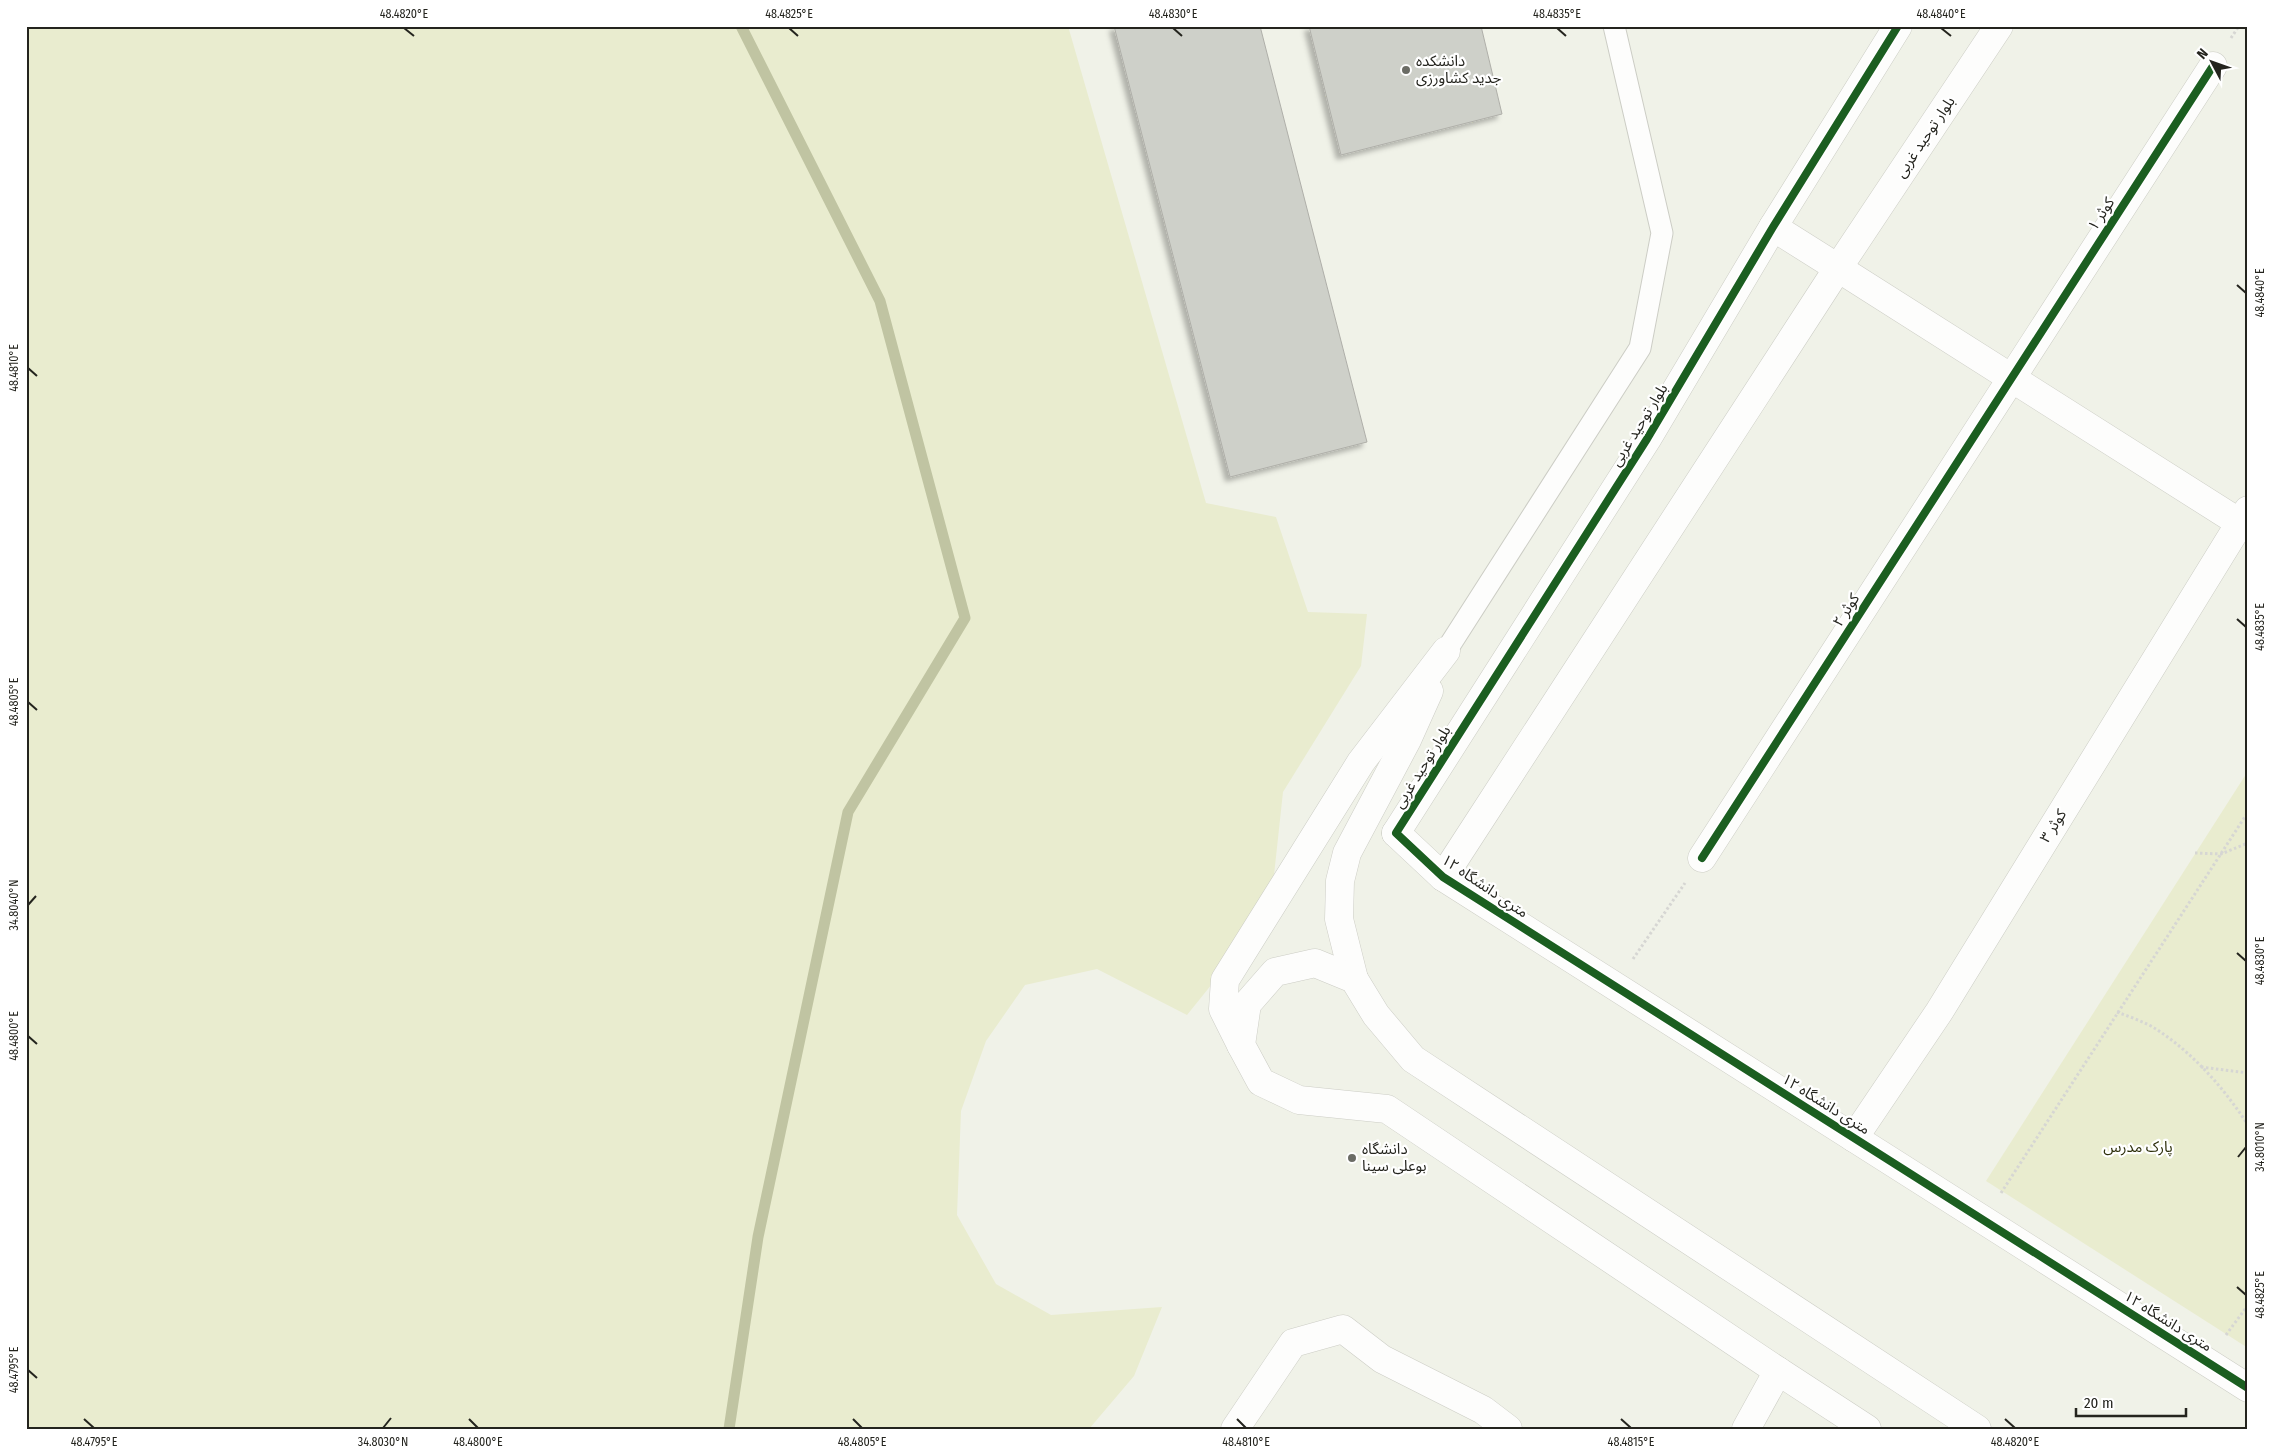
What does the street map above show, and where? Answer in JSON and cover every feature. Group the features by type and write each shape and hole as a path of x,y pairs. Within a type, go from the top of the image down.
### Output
{"street":[{"name":"بلوار توحید غربی","path":"1396,834 1647,439 1774,227 1898,26"},
{"name":"بلوار توحید غربی","path":"1443,877 1838,268 1999,26"},
{"name":"کوثر ۱","path":"2012,377 2213,66"},
{"path":"1774,227 2012,377 2244,516"},
{"name":"کوثر ۲","path":"1702,858 2012,377"},
{"name":"کوثر ۳","path":"1854,1138 1939,1012 2244,516"},
{"path":"1446,651 1407,740 1347,853 1340,881 1339,919 1354,979 1376,1015 1413,1059 1978,1429"},
{"path":"1446,651 1361,762 1225,980 1223,1009 1261,1082 1299,1100 1387,1109 1867,1429"},
{"name":"۱۲ متری دانشگاه","path":"1396,834 1443,877 2248,1388"},
{"path":"1241,1045 1247,1004 1275,972 1315,963 1354,979"},
{"path":"1235,1429 1294,1343 1343,1329 1382,1359 1483,1410 1508,1429"},
{"path":"1746,1429 1778,1371"}],"lane":[{"path":"1446,651 1640,348 1662,233 1614,26"}],"path":[{"path":"1980,1219 2002,1192 2248,812"},
{"path":"2196,853 2221,854 2248,843"},
{"path":"1614,986 1702,858"},
{"path":"2118,1012 2155,1028 2192,1057 2232,1100 2248,1126"},
{"path":"2200,1066 2248,1074"}],"green space":[{"path":"26,26 1068,26 1206,503 1276,517 1308,612 1367,614 1361,666 1283,792 1270,912 1187,1015 1097,969 1025,985 986,1041 961,1111 957,1215 996,1284 1051,1315 1162,1307 1134,1376 1089,1429 26,1429"},
{"name":"پارک مدرس","path":"2248,771 2248,1348 1986,1181"}],"building":[{"path":"1114,26 1260,26 1367,442 1230,477"},
{"name":"دانشکده جدید کشاورزی","path":"1309,26 1481,26 1502,114 1341,155"}],"waterway":[{"path":"729,1429 758,1237 848,812 965,618 880,301 741,26"}],"cycle path":[{"path":"1898,26 1773,227 1647,439 1396,833 1443,877 2248,1388"},
{"path":"1702,858 2213,66"}],"place":[{"name":"دانشکده جدید کشاورزی","path":"1406,70"},
{"name":"دانشگاه بوعلی سینا","path":"1352,1158"}]}
